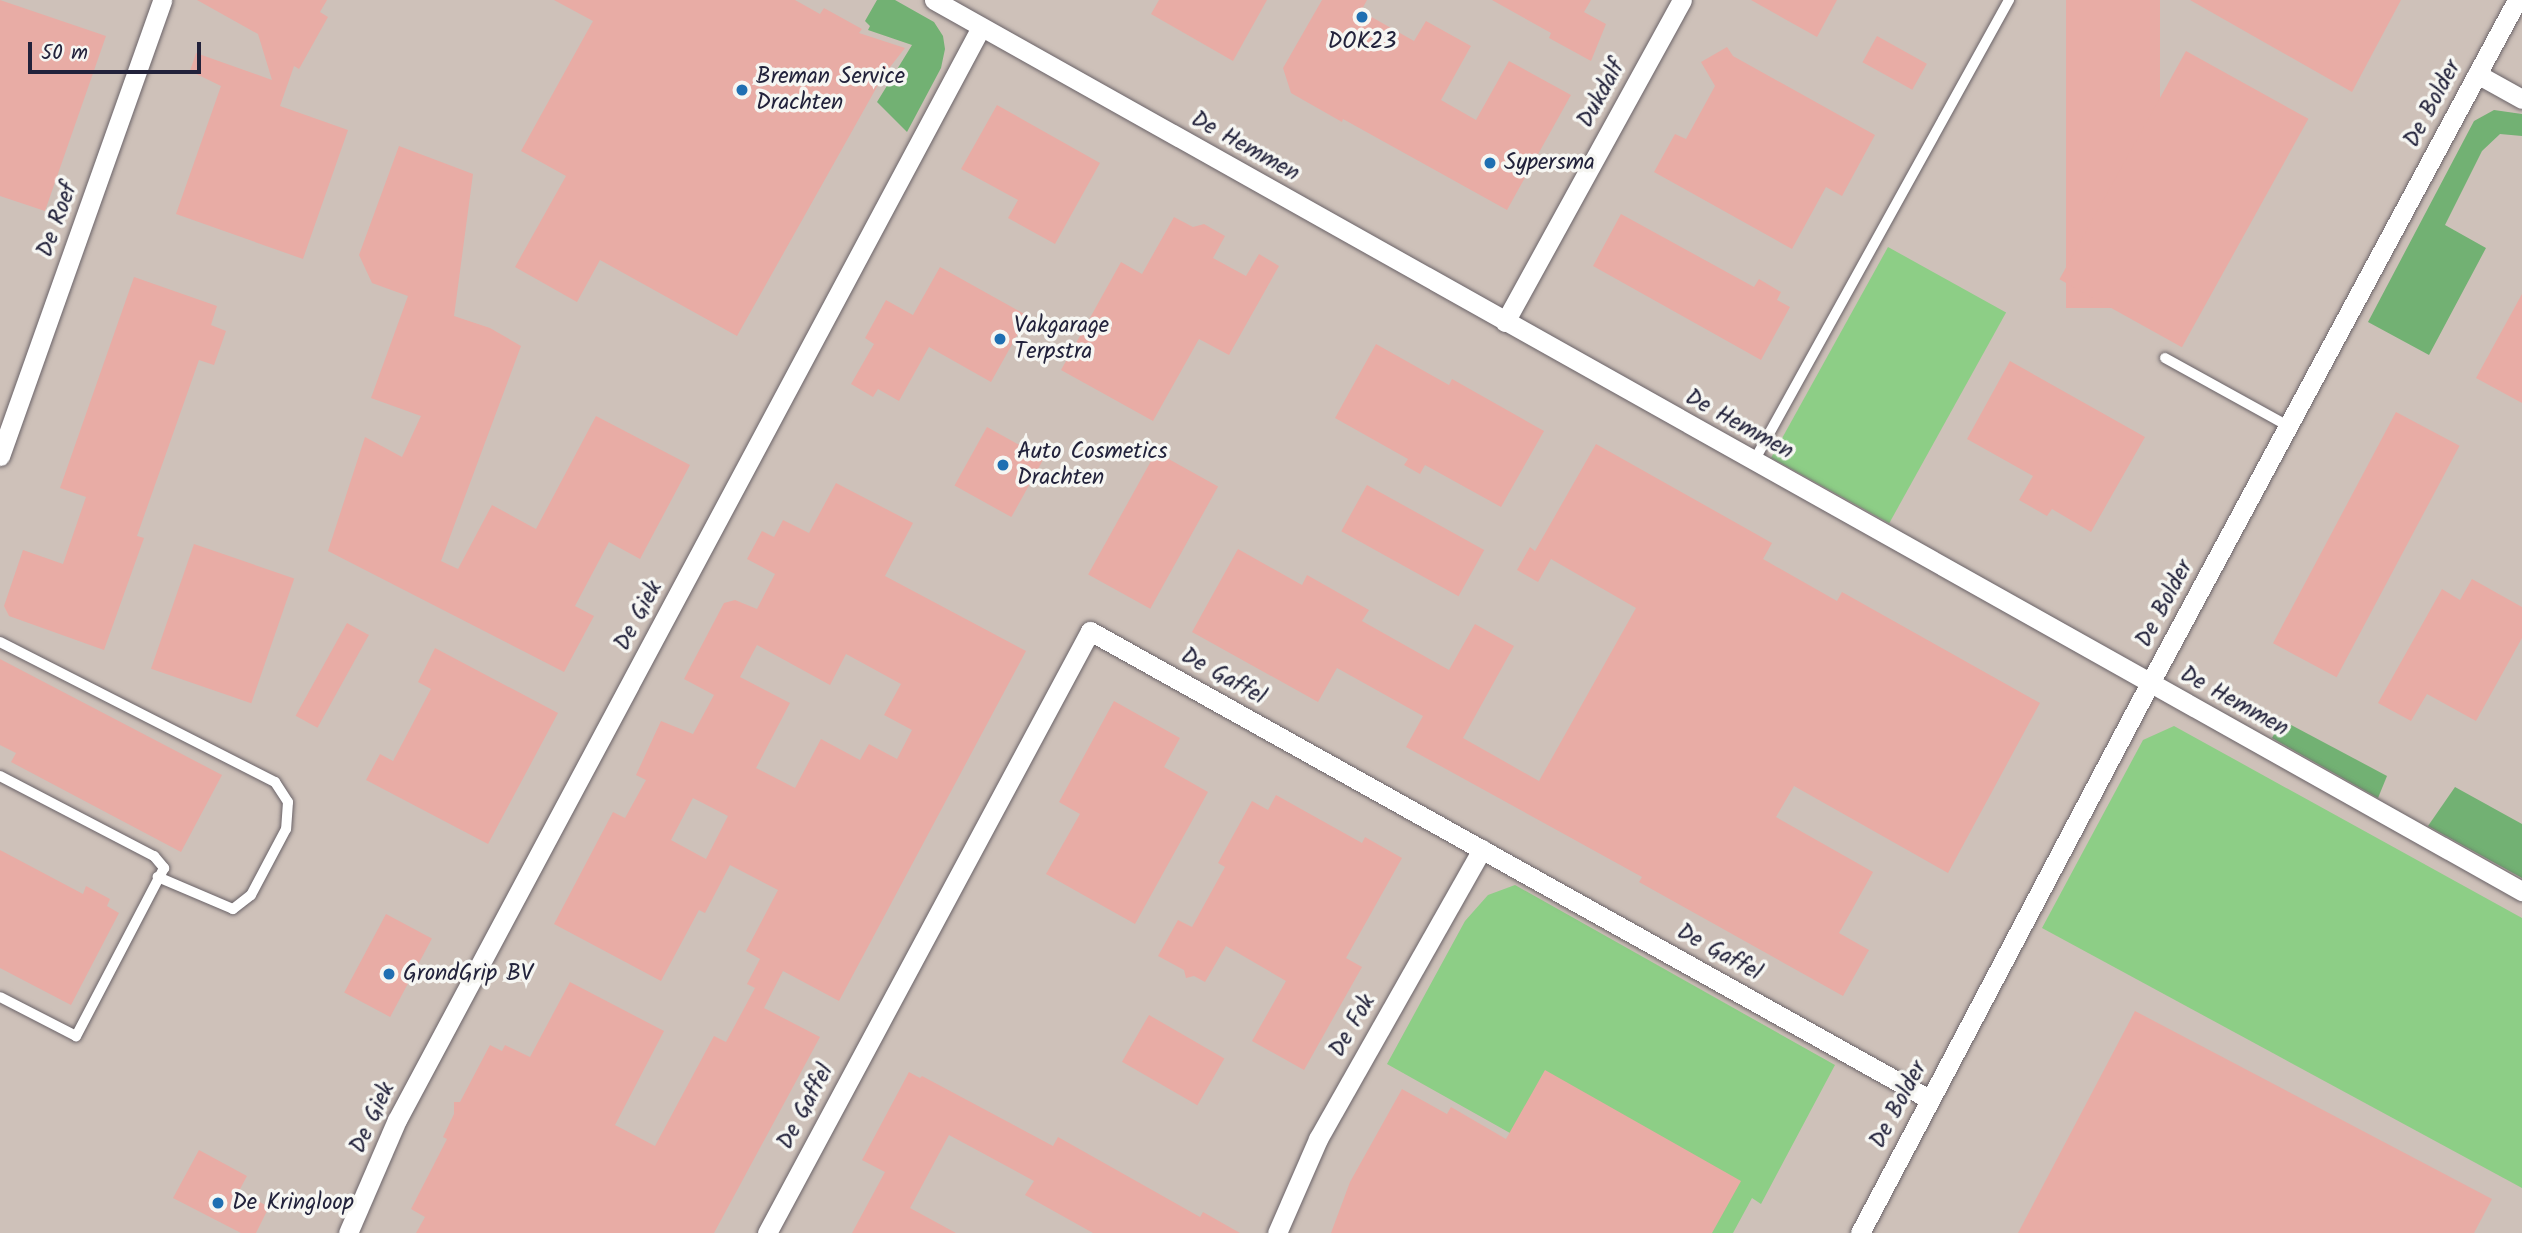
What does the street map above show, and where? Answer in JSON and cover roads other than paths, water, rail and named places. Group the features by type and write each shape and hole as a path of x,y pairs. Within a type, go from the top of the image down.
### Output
{"street":[{"name":"De Roef","path":"0,456 162,0"},
{"name":"De Hemmen","path":"933,0 2522,891"},
{"name":"Dukdalf","path":"1505,322 1682,0"},
{"name":"De Bolder","path":"1860,1233 2150,682 2517,0"},
{"name":"De Giek","path":"348,1233 397,1120 981,27"},
{"path":"2477,74 2522,99"},
{"name":"De Gaffel","path":"767,1233 1090,631 1930,1099"},
{"name":"De Fok","path":"1277,1233 1318,1139 1482,849"}],"lane":[{"path":"1754,461 2009,0"},
{"path":"2165,358 2288,426"},
{"path":"0,642 275,782 288,802 286,829 251,895 233,909 158,877"},
{"path":"0,776 154,856 164,868 76,1036 0,997"}],"place":[{"name":"DOK23","path":"1362,17"},
{"name":"Breman Service Drachten","path":"742,90"},
{"name":"Sypersma","path":"1490,163"},
{"name":"Vakgarage Terpstra","path":"1000,339"},
{"name":"Auto Cosmetics Drachten","path":"1003,465"},
{"name":"GrondGrip BV","path":"389,974"},
{"name":"De Kringloop","path":"218,1203"}]}
